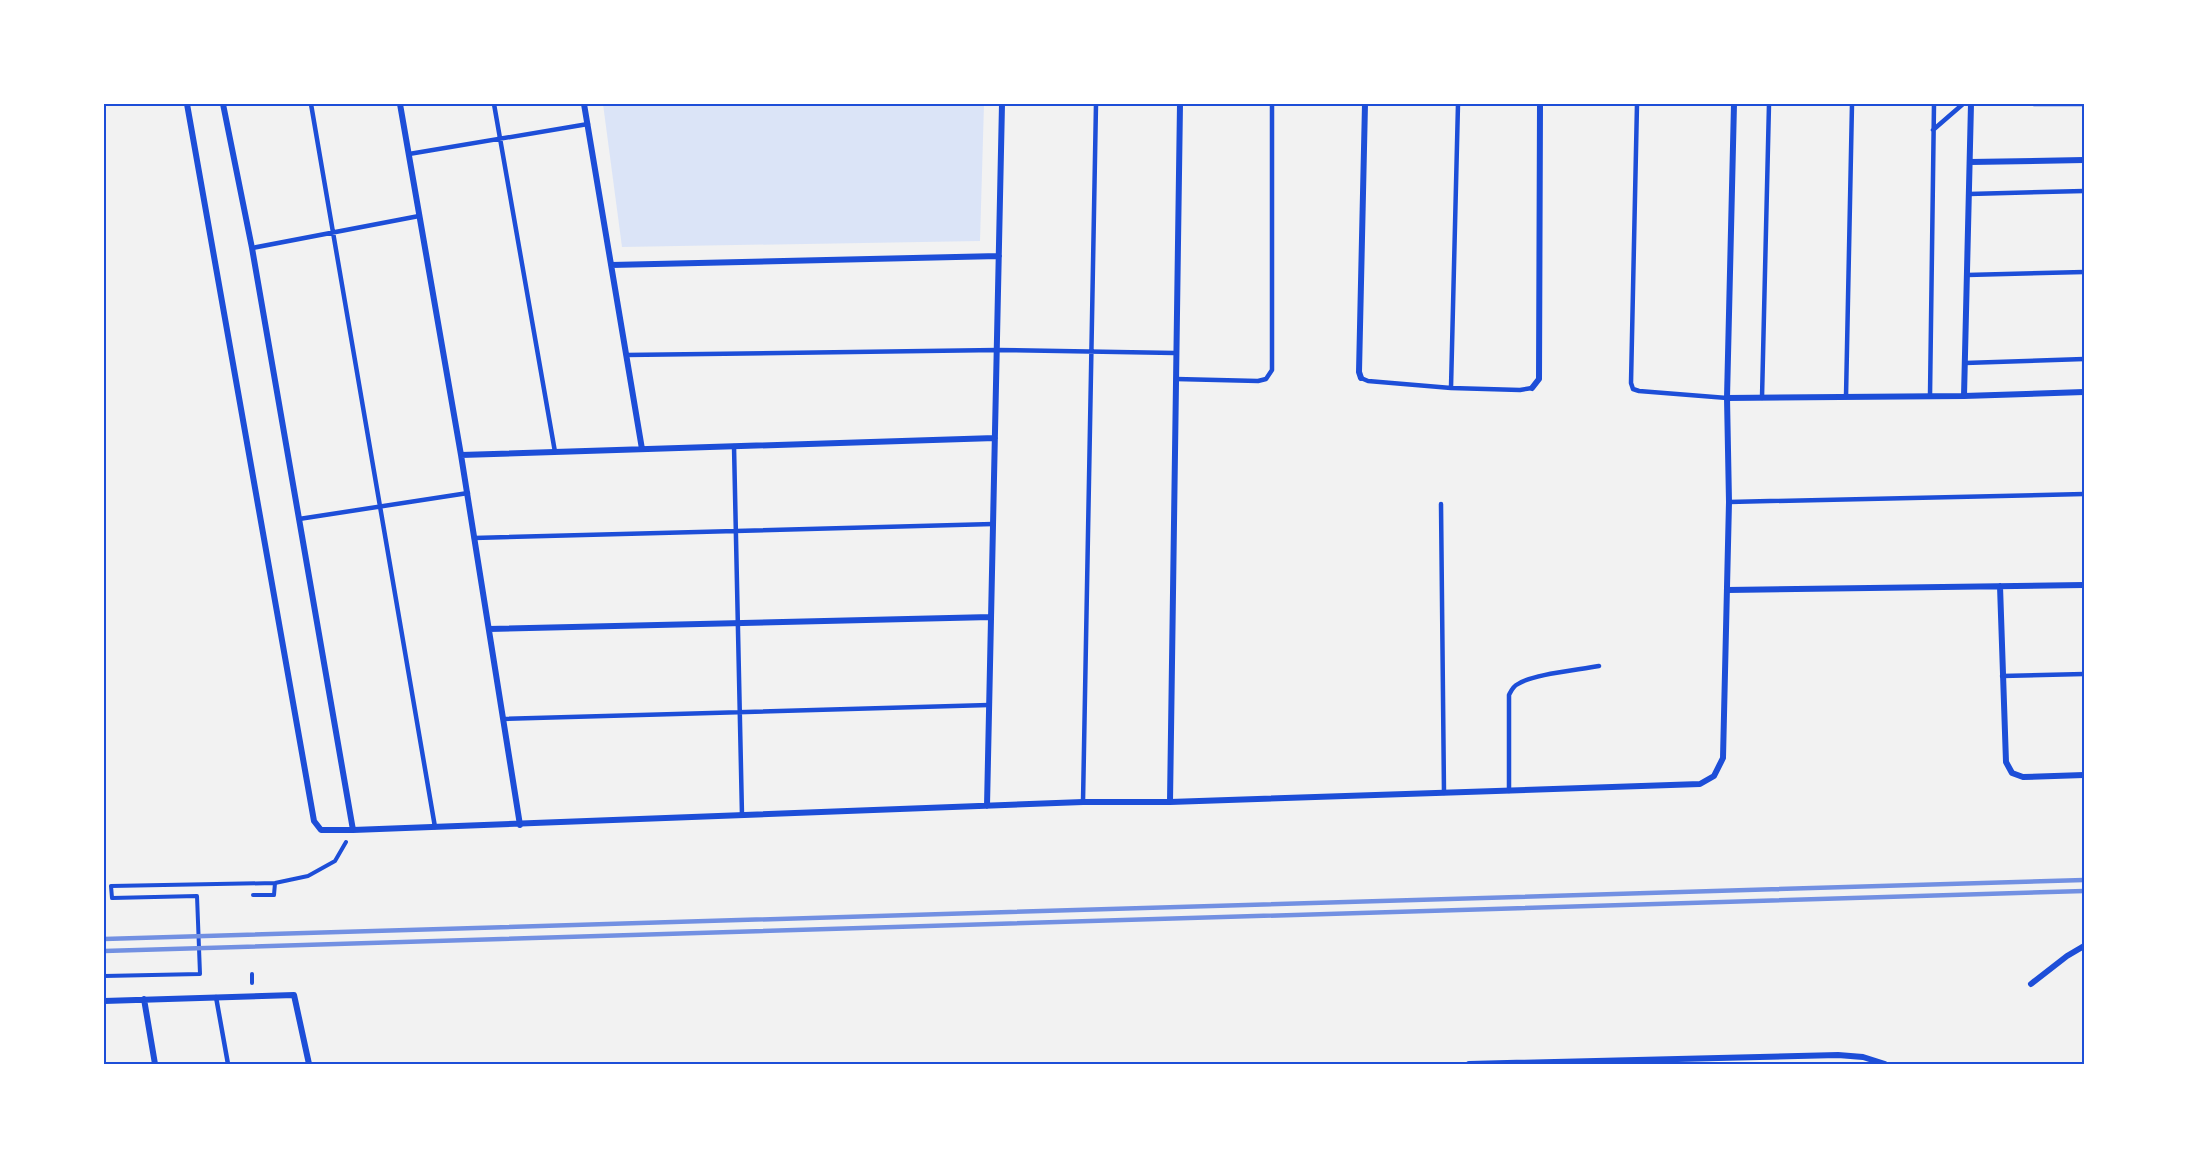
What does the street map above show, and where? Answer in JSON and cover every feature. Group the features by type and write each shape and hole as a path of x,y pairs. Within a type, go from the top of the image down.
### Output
{"street":[{"path":"187,104 314,824 321,830 520,825 1083,802 1170,802 1700,784 1714,776 1723,758 1729,502 1727,398 1734,104"},
{"path":"223,104 252,248 353,830"},
{"path":"400,104 468,493 520,825"},
{"path":"584,104 642,449"},
{"path":"987,806 1002,104"},
{"path":"1170,802 1180,104"},
{"path":"1361,378 1359,372 1365,104"},
{"path":"1532,388 1539,379 1540,104"},
{"path":"1964,396 1971,104"},
{"path":"1970,162 2085,160"},
{"path":"611,265 999,256"},
{"path":"1727,398 1964,396 2085,392"},
{"path":"461,455 995,438"},
{"path":"1727,590 2085,585"},
{"path":"2000,586 2006,762 2012,773 2023,777 2085,775"},
{"path":"489,629 991,617"},
{"path":"2031,984 2067,956 2085,946"},
{"path":"104,1001 294,995 309,1065"},
{"path":"144,999 155,1065"},
{"path":"1469,1065 1838,1055 1863,1057 1885,1065"}],"lane":[{"path":"311,104 435,827"},
{"path":"494,104 555,452"},
{"path":"1083,802 1096,104"},
{"path":"1176,379 1258,381 1266,379 1272,370 1272,104"},
{"path":"1450,388 1458,104"},
{"path":"1636,104 1631,383 1633,389 1639,391 1727,398"},
{"path":"1762,398 1769,104"},
{"path":"1846,397 1852,104"},
{"path":"1930,396 1934,104"},
{"path":"1934,130 1962,104"},
{"path":"2034,104 2085,104"},
{"path":"409,154 588,124"},
{"path":"1969,194 2085,191"},
{"path":"252,248 418,216"},
{"path":"1967,275 2085,273"},
{"path":"626,355 997,350 1175,353"},
{"path":"1965,363 2085,359"},
{"path":"1361,378 1368,381 1450,388 1520,390 1532,388"},
{"path":"734,446 742,816"},
{"path":"299,519 468,493"},
{"path":"1729,502 2085,494"},
{"path":"1441,504 1444,793"},
{"path":"474,538 993,525"},
{"path":"1509,790 1509,695 1513,687 1519,682 1531,679 1599,666"},
{"path":"2002,676 2085,674"},
{"path":"503,719 989,705"},
{"path":"216,997 228,1065"}],"path":[{"path":"104,976 200,974 197,896 112,898 111,886 275,883 308,876 335,861 353,830"},
{"path":"253,895 274,895 275,883"},
{"path":"252,974 252,983"}],"shaded area":[{"path":"603,104 984,104 980,241 622,247"}],"railway":[{"path":"104,939 2084,880"},
{"path":"104,951 2084,891"}]}
